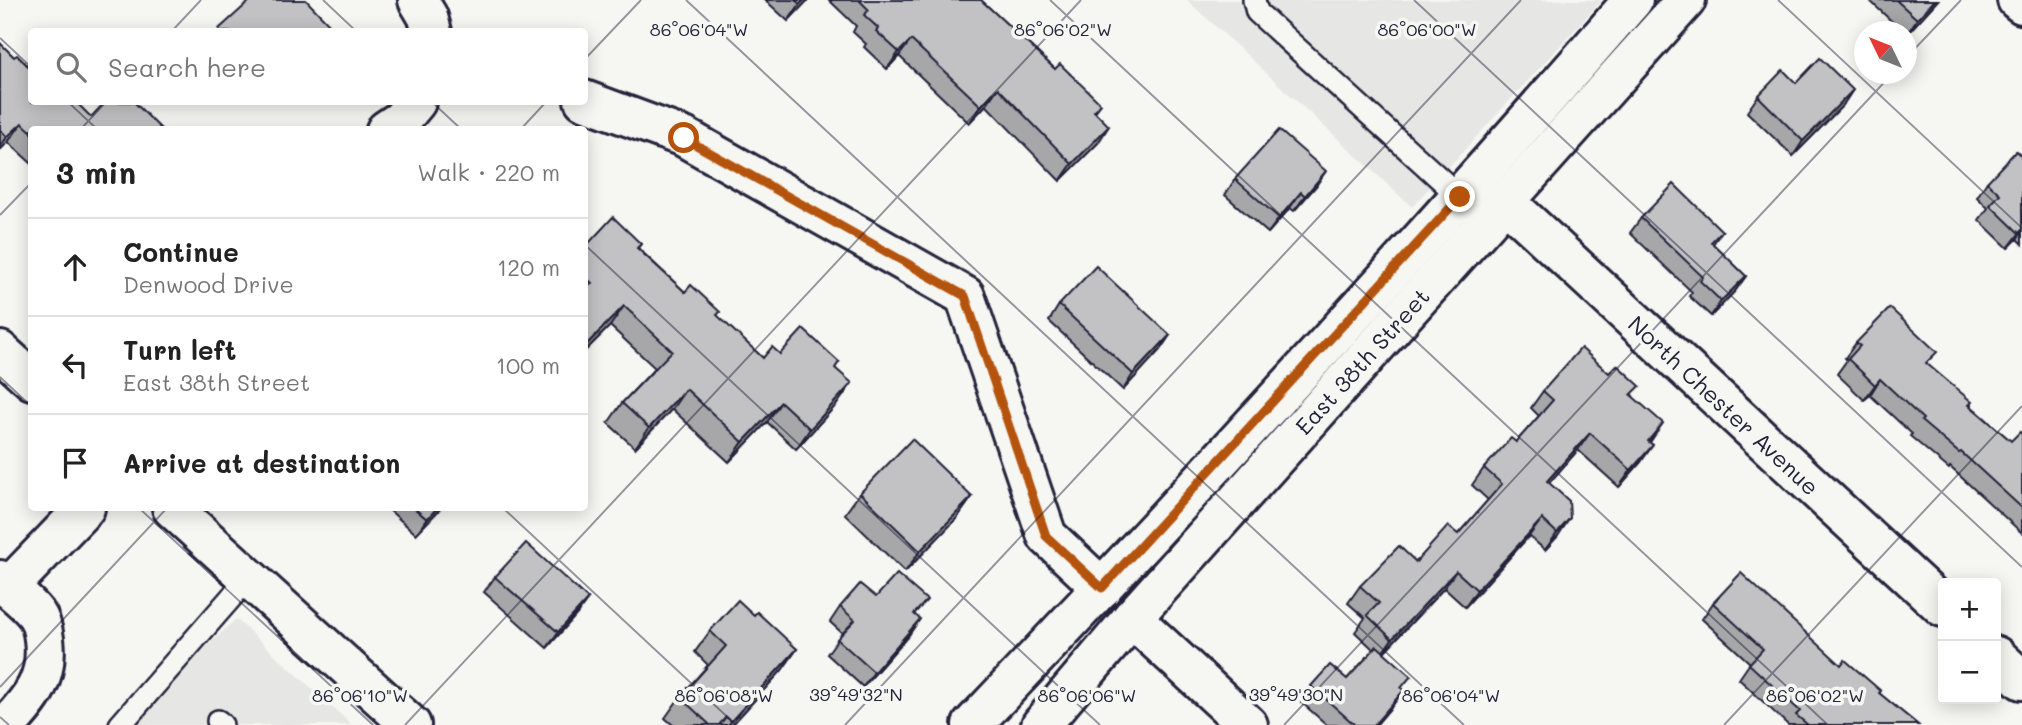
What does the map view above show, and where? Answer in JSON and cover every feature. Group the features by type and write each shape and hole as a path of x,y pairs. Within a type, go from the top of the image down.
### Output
{"main road":[{"path":"418,0 431,28"},
{"name":"East 38th Street","path":"1041,725 1132,618 1685,0"},
{"path":"2017,0 2022,4"},
{"name":"East 38th Street","path":"972,725 1102,588 1460,197 1627,2"},
{"path":"588,102 684,138 965,296 1046,536 1102,588"},
{"path":"392,126 414,105"},
{"name":"North Chester Avenue","path":"1505,201 1938,602"},
{"path":"7,725 27,703 41,681 46,654 43,630 37,615 4,584 82,511"},
{"path":"175,511 411,725"},
{"path":"1132,618 1248,725"},
{"path":"2001,661 2022,680"}],"lane":[{"path":"1254,0 1257,12 1460,197"},
{"path":"120,725 249,577"}],"shaded area":[{"path":"1187,0 1602,0 1412,207"},
{"path":"236,619 352,725 123,725"}],"building":[{"path":"251,0 306,0 332,27 331,28 220,28"},
{"path":"859,0 981,0 1055,69 1060,64 1101,104 1094,111 1109,126 1072,164 998,88 981,106 911,40 899,52 876,31 878,28 864,15 869,10"},
{"path":"1896,0 1935,0 1917,19"},
{"path":"0,43 28,66 28,105 79,105 91,117 102,105 137,105 158,126 28,126 28,128 22,123 7,137 0,129"},
{"path":"1820,58 1853,90 1803,141 1758,96 1783,70 1796,83"},
{"path":"1279,130 1326,171 1305,196 1301,192 1279,218 1235,179"},
{"path":"2016,151 2022,157 2022,230 2019,233 1990,205 2000,194 1987,182"},
{"path":"1674,184 1722,231 1711,242 1746,276 1721,301 1700,281 1703,277 1641,218"},
{"path":"613,217 641,244 637,248 685,292 691,285 720,312 717,315 763,358 772,347 780,354 803,329 839,362 835,368 852,383 810,429 781,402 743,442 686,389 649,428 622,403 672,351 624,306 588,343 588,286 592,283 588,280 588,244"},
{"path":"1096,266 1170,335 1133,374 1059,305"},
{"path":"1890,308 1937,352 1926,363 1972,402 1969,405 2011,441 2020,432 2022,434 2022,508 1961,452 1921,421 1923,419 1880,379 1875,385 1848,359 1860,346 1856,343"},
{"path":"1581,348 1609,373 1617,365 1640,386 1631,395 1663,423 1648,441 1653,445 1631,470 1590,433 1547,481 1569,501 1570,518 1557,533 1542,519 1477,590 1456,571 1392,639 1367,615 1379,603 1360,586 1399,546 1416,562 1448,526 1458,534 1502,484 1484,468 1511,438 1516,442 1553,400 1543,391"},
{"path":"912,439 972,497 920,551 860,493"},
{"path":"418,511 434,511 427,519"},
{"path":"526,543 588,599 558,632 495,577"},
{"path":"1741,573 1841,665 1845,660 1918,725 1808,725 1796,715 1800,711 1749,664 1763,649 1713,603"},
{"path":"897,574 927,600 914,614 920,619 874,672 837,639 855,620 840,607 860,584 876,597"},
{"path":"738,600 754,615 757,612 797,649 731,721 726,717 719,725 710,725 680,697 726,646 710,631"},
{"path":"1377,646 1411,676 1401,688 1404,690 1374,725 1355,725 1311,686 1330,665 1347,679"}],"route":[{"path":"684,138 965,296 1046,536 1102,588 1460,197"}]}
